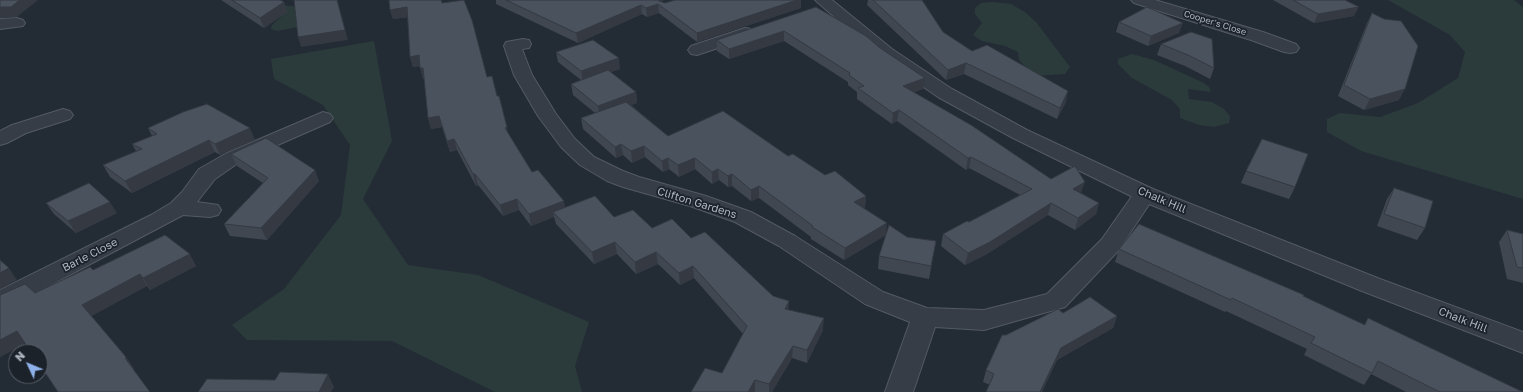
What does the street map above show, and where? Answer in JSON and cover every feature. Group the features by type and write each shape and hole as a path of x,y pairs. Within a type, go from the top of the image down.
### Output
{"street":[{"name":"Cooper's Close","path":"1139,0 1252,43 1290,48"},
{"name":"Chalk Hill","path":"822,5 886,54 945,94 1020,134 1145,194 1371,285 1523,343"},
{"path":"0,24 17,23"},
{"path":"1252,43 1273,28"},
{"path":"697,50 756,30"},
{"name":"Clifton Gardens","path":"512,46 523,75 548,116 568,144 586,161 615,176 631,182 698,201 743,217 787,241 874,298 925,317 984,320 1056,301 1110,245 1145,194"},
{"path":"0,139 19,128 63,115"},
{"name":"Barle Close","path":"0,301 159,220 179,208 190,197 206,174 234,157 323,118"},
{"path":"179,208 210,210"},
{"path":"899,392 925,317"}],"shaded area":[{"path":"1388,0 1514,0 1523,7 1523,199 1361,151 1327,132 1327,119 1340,113 1380,117 1418,103 1458,78 1465,52 1450,35"},
{"path":"993,2 1011,4 1025,12 1036,22 1070,67 1065,74 1034,76 1019,60 1018,52 1005,46 982,41 973,35 982,23 975,14 975,8 981,3"},
{"path":"280,5 301,7 297,27 277,31 271,29 272,25 282,16 268,13"},
{"path":"374,41 392,141 363,199 408,265 478,275 589,322 575,366 582,392 495,392 392,341 247,340 232,325 284,289 341,215 350,145 323,105 274,79 271,59"},
{"path":"1132,54 1154,60 1204,83 1209,87 1211,92 1188,89 1189,99 1212,102 1224,109 1230,116 1229,123 1214,127 1199,125 1180,118 1180,109 1172,100 1132,78 1118,64 1118,59"}],"building":[{"path":"0,0 20,0 11,7 0,7"},
{"path":"232,0 280,0 284,2 260,18"},
{"path":"294,0 337,0 345,30 298,37"},
{"path":"389,0 441,0 442,3 464,0 472,20 487,77 492,76 497,96 499,96 507,127 505,128 532,172 538,170 564,201 529,214 517,199 500,205 475,174 473,174 454,139 447,141 439,116 428,118 423,68 420,68 419,55 410,57 407,7 390,10"},
{"path":"506,0 658,0 665,3 675,0 797,0 697,33 658,4 646,8 641,5 576,33"},
{"path":"873,0 922,0 943,32 972,51 987,45 1068,91 1060,108 966,63 948,70"},
{"path":"1293,0 1345,0 1359,7 1318,14"},
{"path":"816,7 866,36 880,48 925,78 903,86 971,125 1051,179 1075,166 1085,182 1073,189 1099,203 1078,218 1051,203 990,242 968,253 943,234 1032,189 971,157 968,158 899,110 893,113 858,88 864,86 849,75 850,73 784,31 729,49 717,40"},
{"path":"1147,7 1183,23 1151,36 1119,22"},
{"path":"1372,13 1384,19 1401,21 1418,46 1405,89 1370,99 1344,85"},
{"path":"1191,32 1212,39 1214,68 1161,44"},
{"path":"593,40 619,58 581,71 556,52"},
{"path":"608,70 636,92 598,106 571,84"},
{"path":"626,102 668,136 723,111 788,156 793,154 825,175 835,171 866,196 854,202 887,223 845,248 812,227 813,226 759,186 751,190 732,174 728,176 718,169 712,172 695,158 678,165 668,158 662,161 644,146 631,151 621,144 615,147 581,118"},
{"path":"207,104 250,128 215,144 209,140 125,181 103,165 142,149 132,144 157,134 148,128 183,112"},
{"path":"266,138 315,170 261,228 224,224 268,178 231,154"},
{"path":"1262,139 1308,154 1295,187 1246,171"},
{"path":"89,183 110,202 68,221 46,203"},
{"path":"1394,188 1433,201 1425,228 1384,214"},
{"path":"595,196 614,217 633,210 652,228 672,219 691,238 705,232 773,296 789,301 785,309 824,318 807,350 793,346 769,384 755,380 748,392 691,392 705,368 722,373 747,326 693,266 679,273 656,252 635,262 615,242 592,252 553,212"},
{"path":"1139,224 1304,295 1303,296 1365,325 1368,318 1523,392 1440,392 1378,361 1372,373 1311,343 1315,337 1232,298 1231,300 1119,249"},
{"path":"889,225 907,237 936,241 931,266 879,256"},
{"path":"1507,230 1523,234 1523,268 1517,267"},
{"path":"165,235 190,254 143,278 140,274 82,305 126,357 125,358 150,392 58,392 48,377 48,344 26,344 17,331 0,340 0,295 25,284 35,293 90,267 93,270"},
{"path":"0,260 9,268 0,273"},
{"path":"1090,297 1117,316 1061,348 1040,392 986,392 994,374 986,370 1002,335 1006,335 1058,309 1063,313"},
{"path":"280,372 328,374 319,392 198,392 207,379 275,380"}]}
